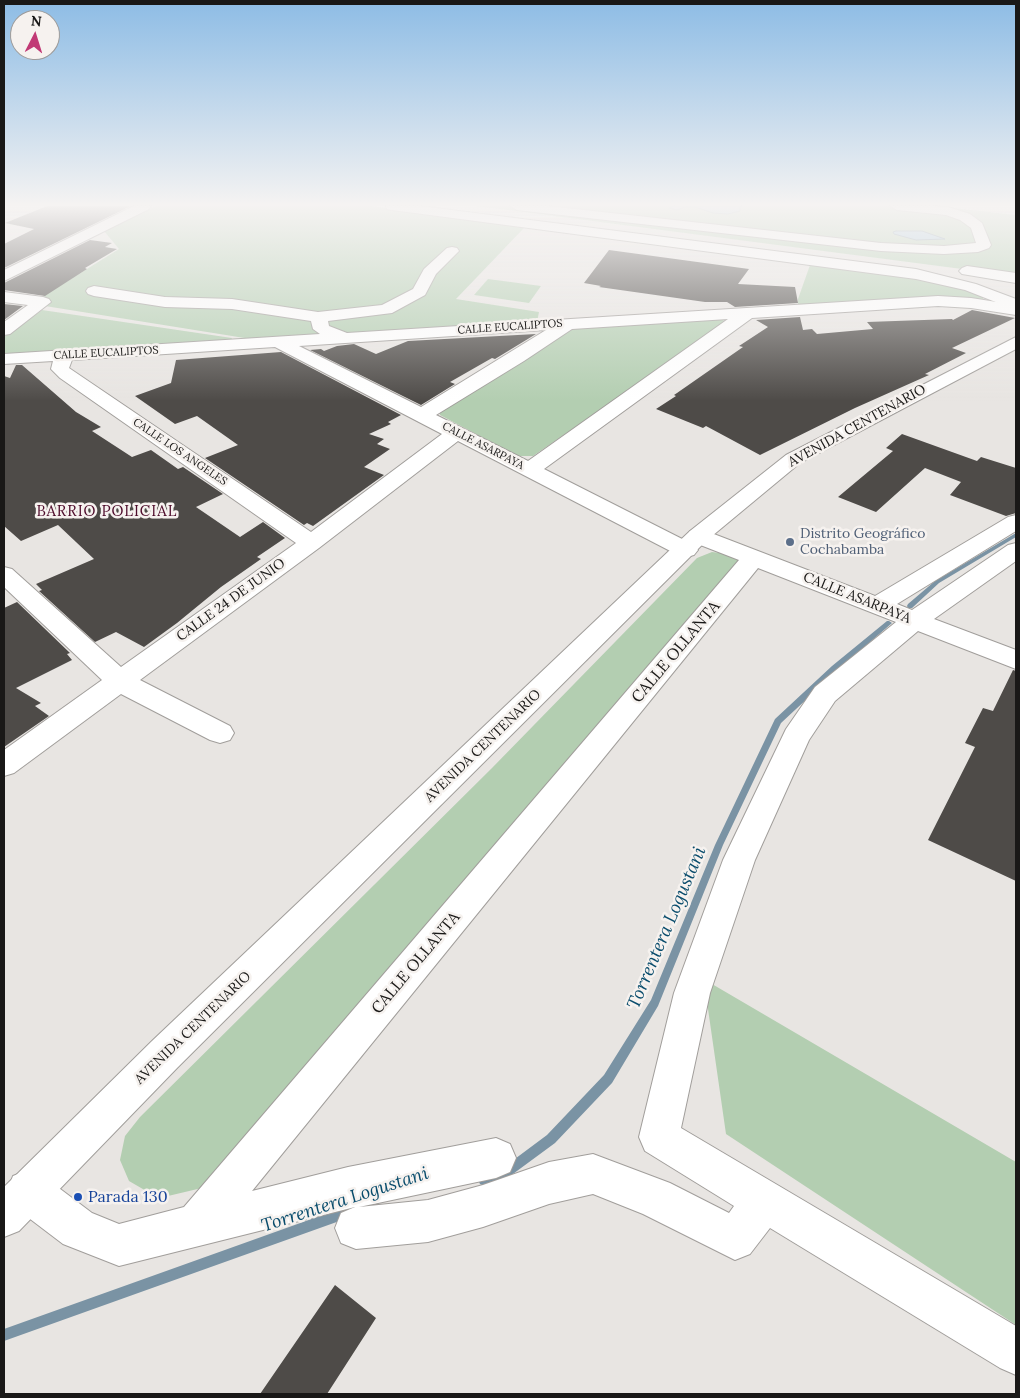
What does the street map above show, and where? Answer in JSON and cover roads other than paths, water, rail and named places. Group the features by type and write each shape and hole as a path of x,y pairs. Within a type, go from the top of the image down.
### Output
{"street":[{"path":"94,291 165,302 232,304 318,317 386,310 419,292 430,271"},
{"path":"895,271 916,274 970,287 1016,305"},
{"path":"968,271 1016,287"},
{"path":"969,271 1016,278"},
{"path":"4,297 44,302 4,330"},
{"name":"CALLE EUCALIPTOS","path":"4,360 938,301 971,303 1016,310"},
{"path":"529,470 749,312"},
{"path":"318,317 322,329 346,338"},
{"path":"422,415 570,323"},
{"name":"AVENIDA CENTENARIO","path":"16,1203 165,1054 692,543 793,459 1015,341"},
{"name":"CALLE ASARPAYA","path":"280,343 529,470 692,543 756,558 1016,660"},
{"name":"CALLE LOS ANGELES","path":"64,356 60,369 66,374 311,543"},
{"name":"CALLE 24 DE JUNIO","path":"4,765 311,543 456,433"},
{"path":"876,606 1016,522"},
{"path":"1016,550 914,621 825,694 796,736 739,860 692,993 659,1137 1016,1352"},
{"name":"CALLE OLLANTA","path":"198,1224 756,558"},
{"path":"4,574 119,681 220,733"},
{"path":"16,1203 78,1230 119,1244 348,1188 496,1158"},
{"path":"356,1228 428,1221 483,1206 549,1183 593,1174 656,1198 735,1239 765,1201"}],"waterway":[{"name":"Torrentera Logustani","path":"910,606 937,582 1016,535"},
{"name":"Torrentera Logustani","path":"484,1180 498,1178 551,1139 608,1079 655,1003 719,845 778,721 835,668 889,623"},
{"name":"Torrentera Logustani","path":"4,1335 373,1203"}],"place":[{"name":"Distrito Geográfico Cochabamba","path":"790,542"},
{"name":"Parada 130","path":"78,1197"}],"district":[{"name":"BARRIO POLICIAL","path":"107,512"}]}
